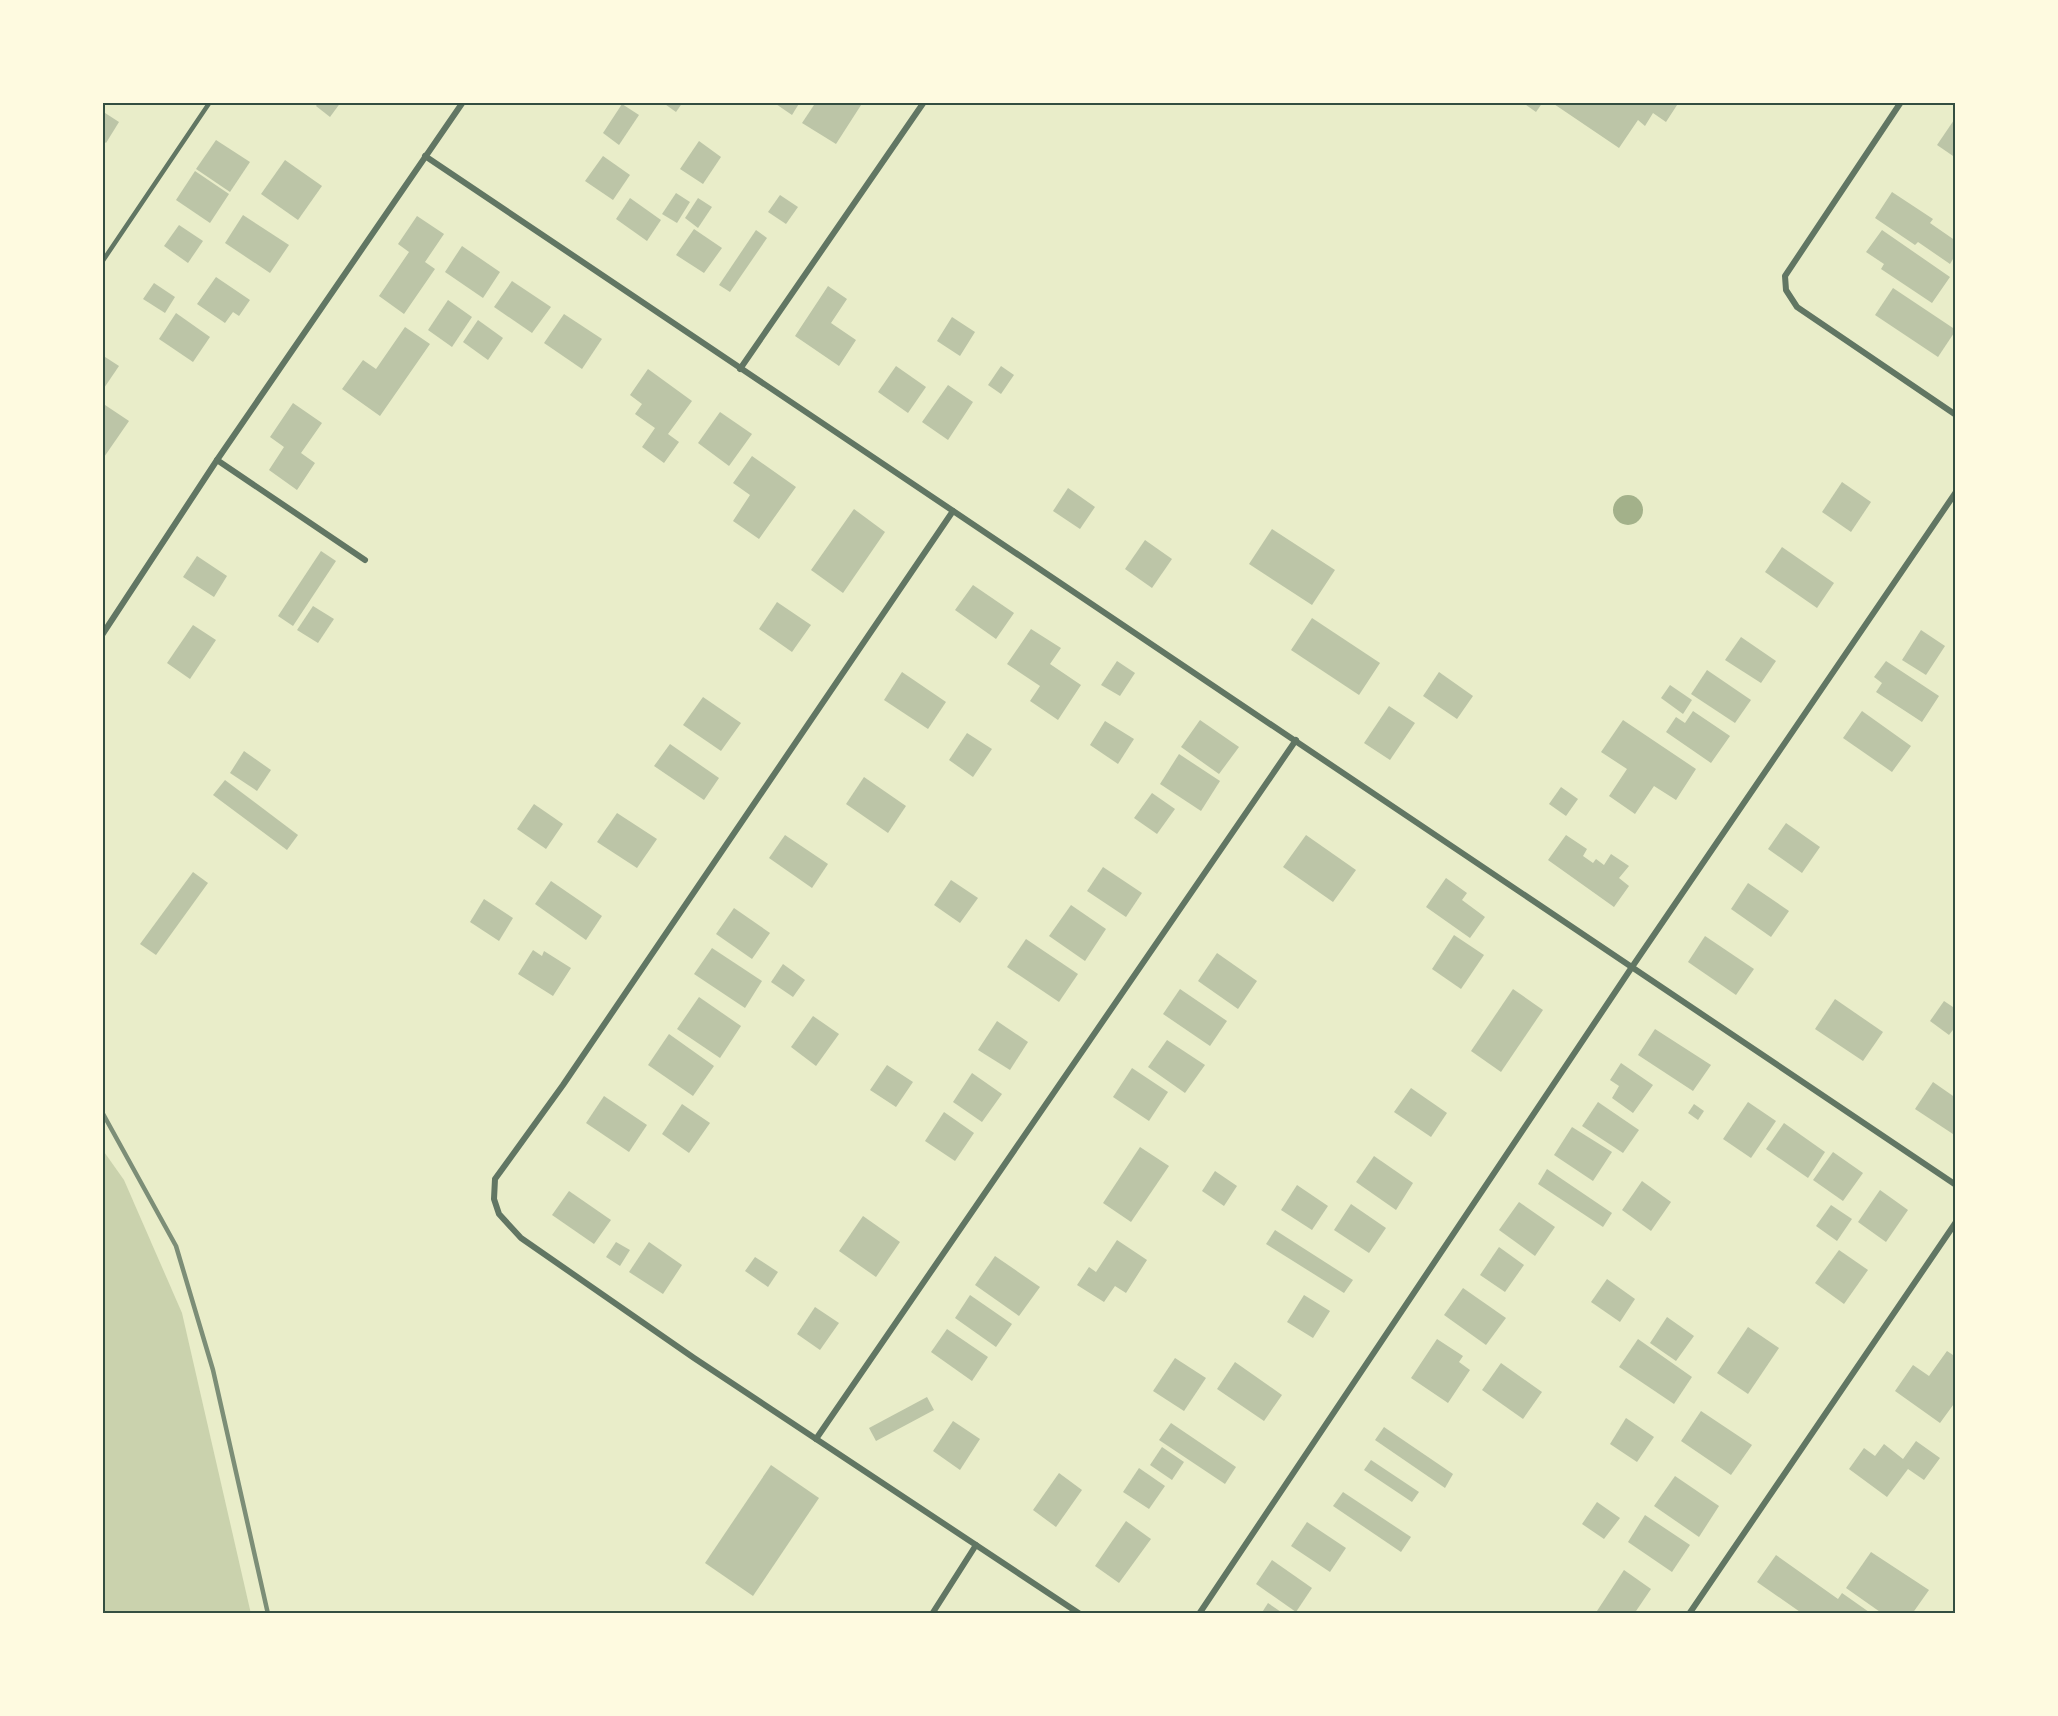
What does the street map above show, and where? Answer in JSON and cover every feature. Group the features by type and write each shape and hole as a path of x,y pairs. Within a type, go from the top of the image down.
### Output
{"street":[{"path":"102,635 218,460 463,102"},
{"path":"740,369 924,102"},
{"path":"1901,102 1785,276 1786,290 1797,307 1956,415"},
{"path":"425,156 1956,1185"},
{"path":"218,460 365,560"},
{"path":"1199,1614 1632,967 1956,492"},
{"path":"953,511 563,1085 495,1179 494,1199 499,1214 521,1238 816,1439 1080,1614"},
{"path":"816,1439 1296,740"},
{"path":"1689,1614 1956,1222"},
{"path":"932,1614 976,1545"}],"lane":[{"path":"102,262 210,102"}],"shaded area":[{"path":"1628,495 1639,499 1643,510 1639,521 1628,525 1617,521 1613,510 1617,499"},
{"path":"102,1149 124,1180 182,1313 251,1614 102,1614"}],"building":[{"path":"319,102 341,102 330,117 316,106"},
{"path":"662,102 683,102 676,112"},
{"path":"773,102 800,102 792,115"},
{"path":"816,102 863,102 836,144 802,123"},
{"path":"1522,102 1543,102 1536,112"},
{"path":"1551,102 1679,102 1666,122 1653,113 1645,126 1638,120 1619,148"},
{"path":"622,104 639,115 619,145 603,133"},
{"path":"102,111 119,122 106,143 102,140"},
{"path":"1956,117 1956,158 1937,145"},
{"path":"216,140 250,162 230,192 196,169"},
{"path":"699,141 721,157 703,184 680,169"},
{"path":"603,156 630,175 613,200 585,181"},
{"path":"285,160 322,186 298,220 261,194"},
{"path":"195,171 229,194 210,223 176,200"},
{"path":"1892,192 1933,219 1930,223 1956,241 1956,254 1950,264 1918,242 1915,245 1875,218"},
{"path":"676,193 690,202 677,223 662,214"},
{"path":"780,195 798,207 786,224 768,212"},
{"path":"630,198 661,220 647,241 616,219"},
{"path":"698,198 712,207 698,228 685,218"},
{"path":"243,215 289,245 270,273 225,243"},
{"path":"417,216 444,234 425,262 435,269 404,314 379,296 409,252 398,244"},
{"path":"179,225 203,241 188,263 164,246"},
{"path":"694,229 722,248 704,273 676,255"},
{"path":"756,230 767,238 730,292 719,285"},
{"path":"1882,230 1950,277 1932,303 1881,269 1884,264 1866,252"},
{"path":"462,246 500,272 483,298 445,272"},
{"path":"216,277 250,300 239,316 233,312 225,323 197,304"},
{"path":"512,281 551,307 532,333 494,307"},
{"path":"154,283 175,297 165,313 143,299"},
{"path":"828,286 847,299 831,323 856,340 839,366 795,336"},
{"path":"1893,288 1956,330 1938,357 1875,315"},
{"path":"448,300 472,317 452,347 428,330"},
{"path":"176,313 210,337 193,362 159,339"},
{"path":"564,314 602,339 582,369 544,343"},
{"path":"952,317 975,332 960,356 937,341"},
{"path":"478,320 503,338 488,360 463,342"},
{"path":"405,327 430,344 380,416 342,389 363,360 376,369"},
{"path":"102,355 119,366 102,391"},
{"path":"896,366 926,387 908,413 878,392"},
{"path":"1001,366 1014,375 1001,394 988,385"},
{"path":"648,369 692,401 668,434 679,442 664,463 642,447 655,428 635,414 642,404 630,395"},
{"path":"948,385 973,402 948,440 922,422"},
{"path":"102,403 129,421 102,460"},
{"path":"293,403 322,423 301,453 315,463 297,490 269,470 284,447 270,437"},
{"path":"720,412 752,434 729,466 698,443"},
{"path":"752,456 796,487 759,539 733,521 750,495 733,483"},
{"path":"1842,482 1871,502 1851,532 1822,512"},
{"path":"1068,488 1095,507 1080,529 1053,511"},
{"path":"854,509 885,532 843,593 811,570"},
{"path":"1272,529 1335,570 1312,605 1249,564"},
{"path":"1145,540 1172,559 1152,588 1125,569"},
{"path":"1782,547 1834,583 1817,608 1765,572"},
{"path":"321,551 336,561 293,626 278,616"},
{"path":"197,556 227,576 214,597 183,577"},
{"path":"973,585 1014,613 996,639 955,610"},
{"path":"777,602 811,625 792,652 759,629"},
{"path":"313,606 334,619 318,643 297,630"},
{"path":"1312,618 1380,663 1359,695 1291,650"},
{"path":"193,625 216,640 190,679 167,663"},
{"path":"1031,629 1061,648 1050,664 1081,685 1058,720 1030,701 1040,686 1007,664"},
{"path":"1921,630 1945,646 1926,675 1902,660"},
{"path":"1741,637 1776,661 1761,683 1725,660"},
{"path":"1117,661 1135,673 1120,696 1101,685"},
{"path":"1886,661 1939,696 1922,722 1876,692 1882,683 1874,677"},
{"path":"1707,670 1751,700 1735,723 1691,694"},
{"path":"902,672 946,702 928,729 884,700"},
{"path":"1439,672 1473,696 1457,719 1423,696"},
{"path":"1670,685 1692,700 1683,714 1661,698"},
{"path":"703,697 741,723 721,751 683,725"},
{"path":"1389,706 1415,723 1390,760 1364,743"},
{"path":"1693,711 1730,736 1711,763 1666,732 1676,717 1685,723"},
{"path":"1862,711 1911,746 1892,772 1843,738"},
{"path":"1200,720 1239,747 1219,774 1181,747"},
{"path":"1623,720 1696,769 1676,800 1654,786 1635,814 1609,796 1627,769 1601,752"},
{"path":"1105,721 1134,739 1118,764 1090,745"},
{"path":"967,733 992,749 973,777 949,760"},
{"path":"670,744 719,778 704,800 654,766"},
{"path":"244,751 271,770 257,791 230,773"},
{"path":"1179,754 1220,781 1201,811 1160,784"},
{"path":"864,777 906,806 888,833 846,804"},
{"path":"225,780 298,835 287,850 213,795"},
{"path":"1561,787 1578,799 1566,816 1549,804"},
{"path":"1152,793 1175,809 1157,834 1134,818"},
{"path":"534,804 563,824 546,849 517,829"},
{"path":"617,813 657,839 637,868 597,842"},
{"path":"1786,823 1820,847 1802,873 1768,849"},
{"path":"785,835 828,864 812,888 769,858"},
{"path":"1306,835 1356,870 1333,902 1283,867"},
{"path":"1566,835 1587,849 1583,856 1593,863 1596,859 1604,865 1611,854 1629,866 1619,878 1629,886 1614,907 1548,860"},
{"path":"1103,867 1142,893 1126,917 1087,891"},
{"path":"193,872 208,883 156,955 140,944"},
{"path":"1446,878 1467,893 1462,900 1485,917 1470,938 1426,907"},
{"path":"951,880 978,898 960,923 934,905"},
{"path":"551,881 602,916 586,940 535,904"},
{"path":"1748,883 1789,911 1771,937 1731,909"},
{"path":"484,899 513,918 499,941 470,922"},
{"path":"1071,905 1106,929 1085,961 1049,936"},
{"path":"734,908 770,933 752,959 716,934"},
{"path":"1454,935 1484,955 1461,989 1432,969"},
{"path":"1705,936 1754,969 1736,995 1688,962"},
{"path":"1026,939 1078,974 1059,1002 1007,967"},
{"path":"712,948 762,981 745,1008 694,974"},
{"path":"533,950 542,956 544,951 571,968 553,996 518,974"},
{"path":"1217,953 1257,981 1238,1009 1198,981"},
{"path":"783,964 805,980 793,997 771,982"},
{"path":"1180,989 1227,1021 1210,1046 1163,1014"},
{"path":"1513,989 1543,1010 1501,1072 1471,1051"},
{"path":"699,997 741,1026 720,1058 677,1029"},
{"path":"1835,999 1883,1032 1863,1061 1815,1029"},
{"path":"1944,1001 1956,1009 1956,1026 1949,1035 1930,1021"},
{"path":"813,1016 839,1034 816,1066 791,1047"},
{"path":"997,1021 1028,1042 1010,1070 978,1050"},
{"path":"1655,1029 1711,1065 1693,1091 1638,1055"},
{"path":"669,1034 714,1066 693,1096 648,1065"},
{"path":"1167,1040 1205,1065 1185,1093 1148,1067"},
{"path":"1621,1063 1653,1085 1633,1113 1612,1098 1619,1086 1610,1080"},
{"path":"887,1065 913,1082 896,1107 870,1090"},
{"path":"1132,1068 1168,1092 1149,1121 1113,1097"},
{"path":"972,1073 1002,1094 982,1122 953,1102"},
{"path":"1933,1082 1956,1098 1956,1136 1915,1109"},
{"path":"1411,1088 1447,1113 1431,1137 1394,1112"},
{"path":"604,1096 647,1125 629,1152 586,1123"},
{"path":"1598,1102 1639,1130 1623,1153 1582,1126"},
{"path":"1748,1102 1776,1121 1751,1158 1723,1139"},
{"path":"682,1104 710,1123 689,1153 662,1134"},
{"path":"1694,1104 1704,1111 1698,1120 1688,1113"},
{"path":"944,1112 974,1133 955,1161 925,1141"},
{"path":"1784,1123 1825,1152 1808,1178 1766,1149"},
{"path":"1572,1127 1612,1152 1593,1181 1554,1155"},
{"path":"1140,1147 1169,1166 1131,1222 1103,1203"},
{"path":"1833,1152 1863,1173 1843,1201 1813,1180"},
{"path":"1374,1156 1413,1183 1396,1210 1356,1182"},
{"path":"1547,1169 1612,1213 1603,1227 1538,1184"},
{"path":"1215,1171 1237,1186 1224,1206 1202,1191"},
{"path":"1642,1181 1671,1202 1651,1231 1622,1210"},
{"path":"1297,1185 1328,1206 1312,1230 1281,1210"},
{"path":"1880,1190 1908,1210 1886,1242 1858,1222"},
{"path":"569,1191 611,1220 594,1244 552,1215"},
{"path":"1519,1202 1555,1227 1535,1256 1499,1230"},
{"path":"1351,1204 1386,1228 1369,1253 1334,1230"},
{"path":"1831,1205 1852,1219 1837,1241 1816,1226"},
{"path":"863,1216 900,1242 876,1277 839,1251"},
{"path":"1275,1230 1353,1280 1344,1293 1266,1244"},
{"path":"1117,1240 1147,1260 1126,1293 1115,1286 1104,1302 1077,1285 1089,1267 1096,1272"},
{"path":"616,1242 630,1250 620,1266 606,1257"},
{"path":"649,1242 682,1265 663,1294 629,1272"},
{"path":"1499,1247 1524,1265 1505,1292 1480,1275"},
{"path":"1839,1250 1868,1270 1844,1304 1815,1283"},
{"path":"995,1256 1040,1287 1019,1316 975,1285"},
{"path":"755,1257 778,1272 768,1287 745,1271"},
{"path":"1607,1279 1635,1299 1620,1322 1591,1302"},
{"path":"1463,1288 1506,1318 1486,1345 1444,1315"},
{"path":"970,1295 1012,1324 996,1347 955,1318"},
{"path":"1304,1295 1330,1311 1313,1338 1287,1322"},
{"path":"815,1307 839,1323 820,1350 797,1334"},
{"path":"1667,1317 1694,1336 1676,1361 1650,1343"},
{"path":"1748,1327 1779,1348 1748,1394 1717,1373"},
{"path":"947,1329 988,1357 972,1381 931,1352"},
{"path":"1437,1339 1463,1356 1459,1362 1470,1370 1448,1403 1411,1378"},
{"path":"1638,1339 1692,1377 1674,1404 1619,1367"},
{"path":"1947,1351 1956,1357 1956,1401 1940,1423 1895,1391 1913,1365 1929,1376"},
{"path":"1175,1358 1206,1378 1184,1411 1153,1391"},
{"path":"1235,1362 1282,1395 1264,1421 1217,1389"},
{"path":"1501,1363 1542,1392 1523,1419 1482,1390"},
{"path":"927,1397 934,1410 876,1441 869,1428"},
{"path":"1701,1411 1752,1445 1731,1475 1681,1441"},
{"path":"1626,1418 1654,1437 1637,1462 1610,1444"},
{"path":"953,1421 980,1439 960,1470 933,1451"},
{"path":"1171,1423 1236,1467 1225,1484 1159,1440"},
{"path":"1384,1427 1453,1474 1445,1488 1375,1440"},
{"path":"1916,1441 1940,1458 1924,1480 1908,1469 1887,1497 1849,1469 1864,1448 1875,1456 1884,1444 1903,1459"},
{"path":"1162,1447 1184,1462 1172,1480 1150,1465"},
{"path":"1371,1460 1419,1492 1412,1502 1364,1470"},
{"path":"771,1465 819,1498 753,1596 705,1563"},
{"path":"1139,1468 1165,1486 1149,1509 1123,1492"},
{"path":"1059,1473 1082,1490 1056,1527 1033,1510"},
{"path":"1675,1476 1719,1506 1699,1537 1654,1506"},
{"path":"1343,1492 1411,1537 1401,1552 1333,1506"},
{"path":"1597,1502 1620,1518 1604,1539 1582,1524"},
{"path":"1645,1515 1690,1545 1672,1572 1628,1542"},
{"path":"1126,1521 1151,1539 1119,1583 1095,1566"},
{"path":"1307,1522 1346,1548 1330,1572 1291,1546"},
{"path":"1871,1552 1929,1590 1912,1614 1883,1614 1846,1588"},
{"path":"1776,1555 1838,1599 1842,1593 1869,1612 1867,1614 1803,1614 1757,1582"},
{"path":"1272,1560 1312,1588 1296,1612 1256,1584"},
{"path":"1624,1570 1651,1589 1634,1614 1595,1614"},
{"path":"1268,1603 1284,1614 1261,1614"}],"railway":[{"path":"102,1112 176,1246 213,1370 268,1614"}]}
